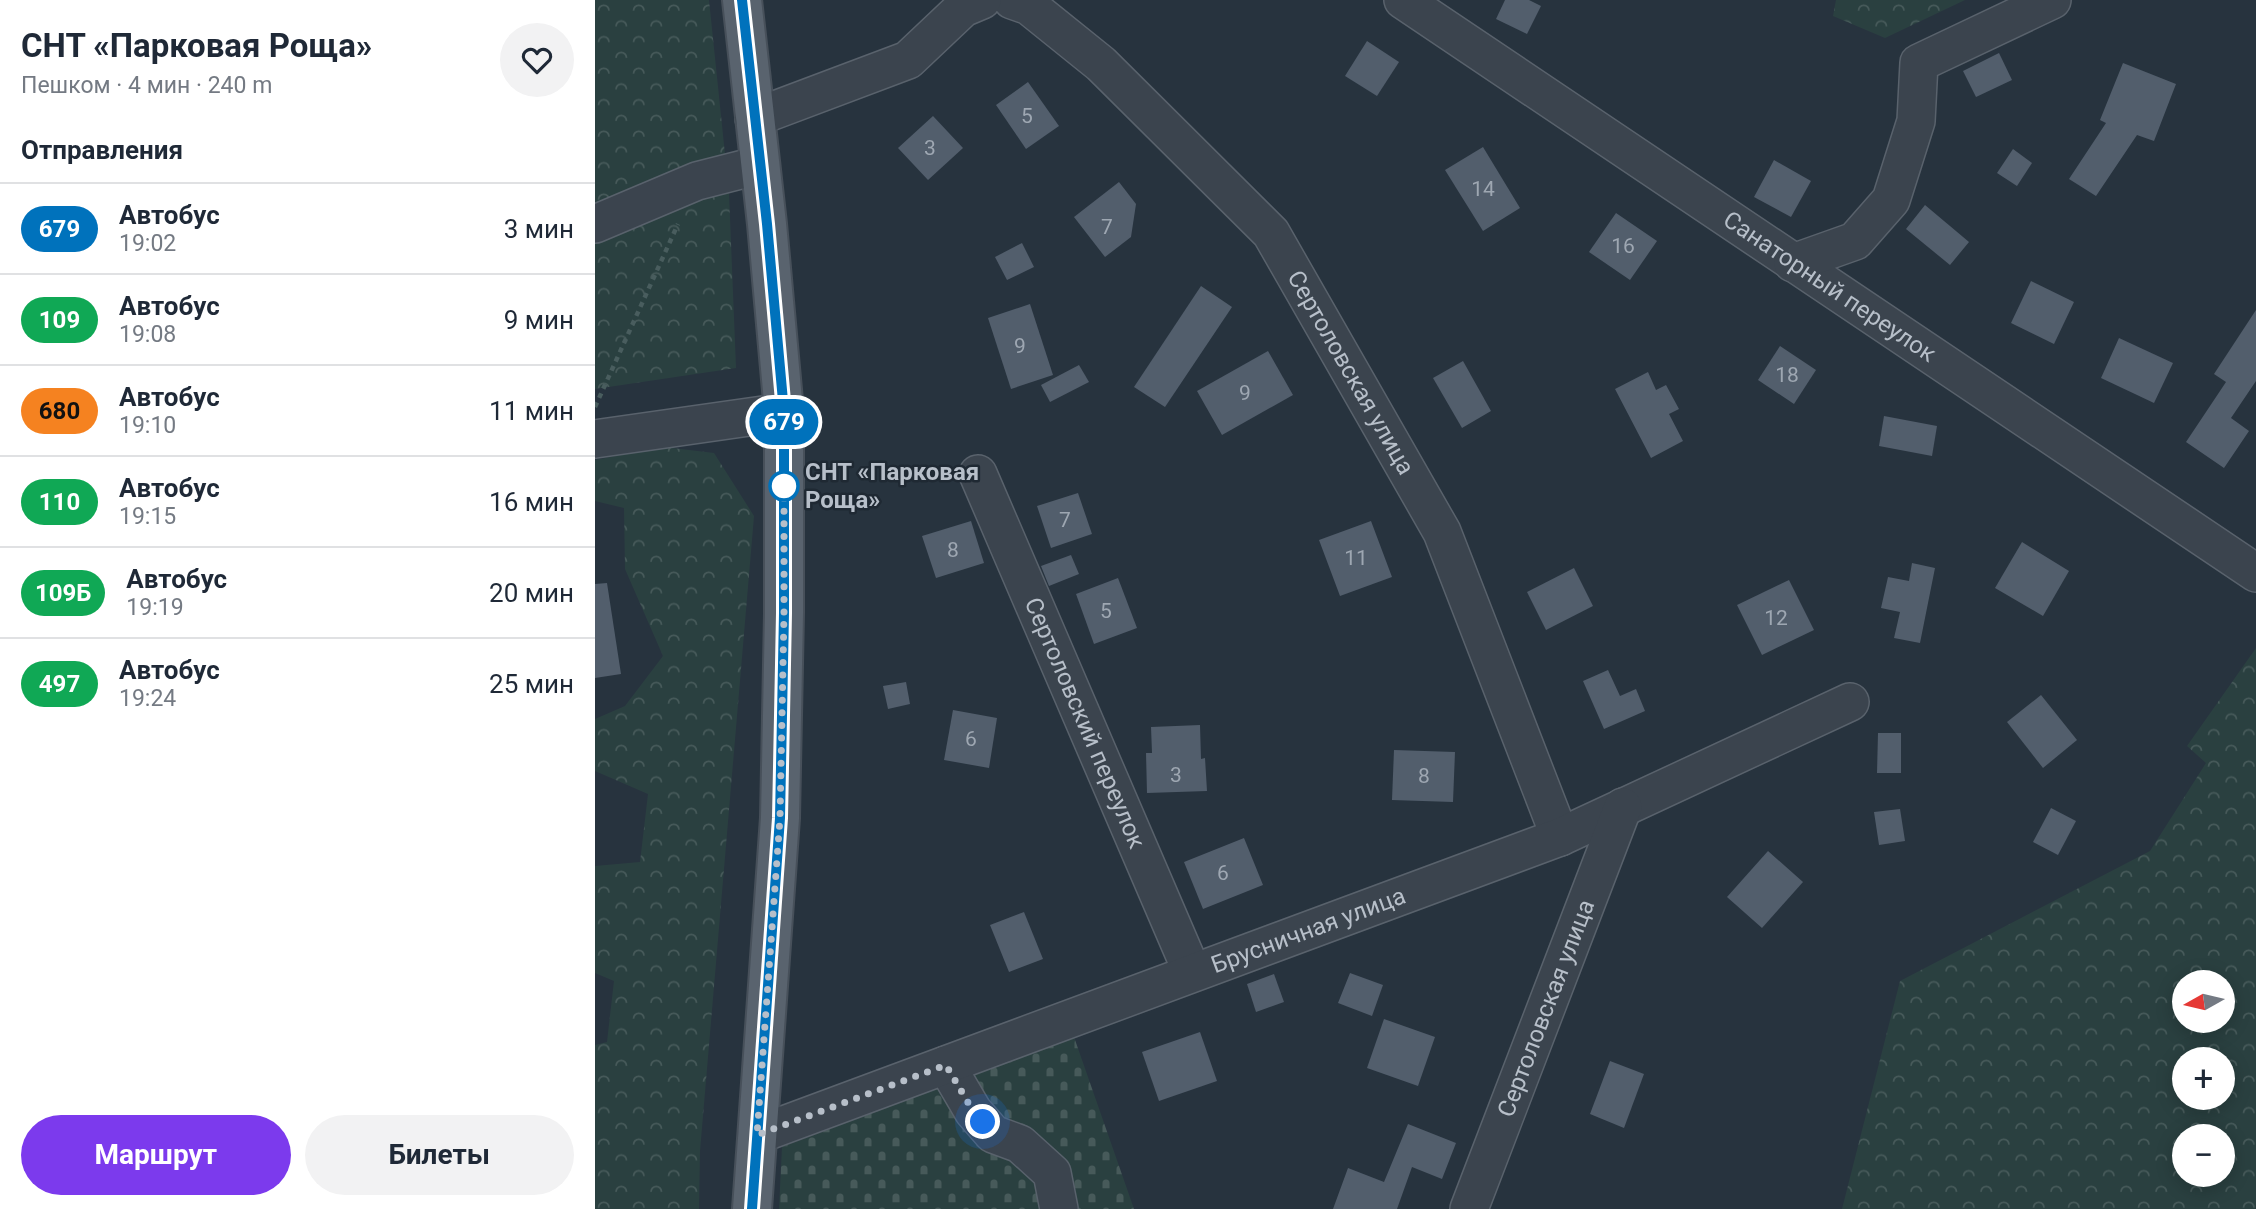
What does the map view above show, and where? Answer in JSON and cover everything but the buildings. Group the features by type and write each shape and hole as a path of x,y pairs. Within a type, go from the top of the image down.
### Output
{"main road":[{"path":"742,0 784,412 780,818 752,1209"}],"street":[{"path":"754,118 908,60 963,8 982,0"},
{"name":"Сертоловская улица","path":"1012,0 1029,6 1101,64 1271,233 1441,532 1560,836"},
{"name":"Санаторный переулок","path":"1403,0 2256,573"},
{"path":"1793,262 1855,241 1891,200 1916,121 1919,63 2052,0"},
{"path":"595,224 697,181 760,165"},
{"path":"595,439 784,412"},
{"name":"Сертоловский переулок","path":"978,474 1192,972"},
{"name":"Брусничная улица","path":"757,1135 1560,836 1850,702"},
{"name":"Сертоловская улица","path":"1469,1209 1623,807"},
{"path":"946,1065 973,1111 993,1134 1020,1144 1052,1173 1059,1209"}],"path":[{"path":"595,408 697,181"}],"green space":[{"path":"595,0 709,0 729,193 736,368 595,389"},
{"path":"1836,0 1965,0 1885,38 1833,16"},
{"path":"664,447 714,453 754,516 700,1151 699,1209 595,1209 595,1045 607,1042 614,981 595,973 595,866 640,862 648,794 595,771 595,719 625,706 663,656 625,569 624,508 595,501 595,460"},
{"path":"2256,648 2256,1209 1842,1209 1900,981 2150,851 2206,763 2187,746"},
{"path":"1074,1037 1134,1209 779,1209 782,1147"}],"bus line":[{"name":"679","path":"742,0 767,224 784,412 780,818 752,1209"}],"place":[{"name":"СНТ «Парковая Роща»","path":"784,486"}],"route":[{"path":"784,486 780,818 757,1135 946,1065 973,1111 983,1122"}]}
